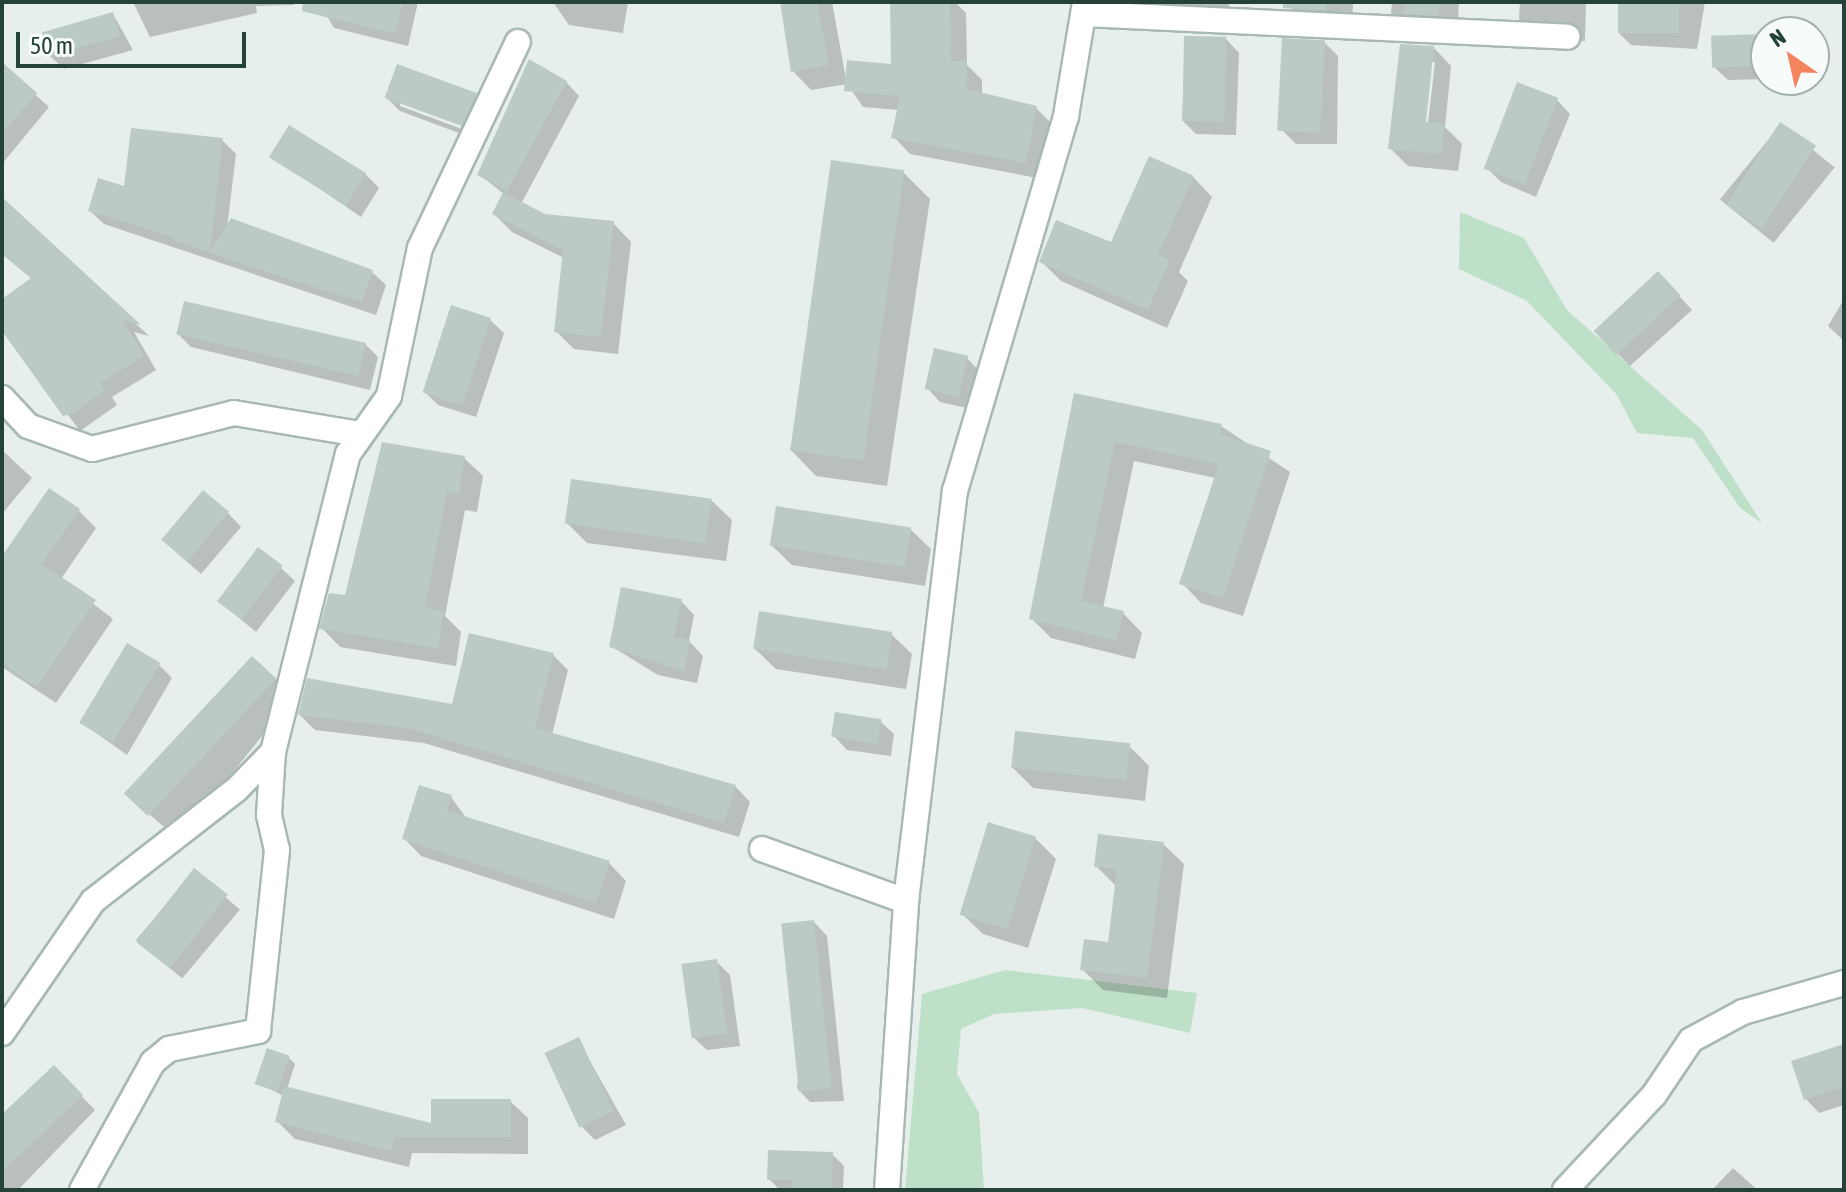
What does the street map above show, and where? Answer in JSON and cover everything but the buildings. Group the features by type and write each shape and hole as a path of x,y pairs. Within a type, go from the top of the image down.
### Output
{"street":[{"path":"887,1190 906,901 955,491 1066,116 1085,8 1567,37"},
{"path":"82,1190 153,1062 169,1049 258,1031 277,850 269,815 273,752 348,454 389,396 420,248 518,42"},
{"path":"2,398 28,426 92,449 234,413 360,434"},
{"path":"2,1033 93,901 237,789 273,752"},
{"path":"762,849 906,901"},
{"path":"1565,1190 1654,1095 1691,1040 1743,1012 1844,983"}],"green space":[{"path":"1460,212 1524,238 1567,310 1702,430 1762,523 1740,508 1693,438 1637,433 1617,395 1527,301 1459,269"},
{"path":"1005,970 1197,993 1190,1033 1082,1008 994,1014 961,1029 957,1074 979,1113 984,1190 905,1190 922,994"}]}
